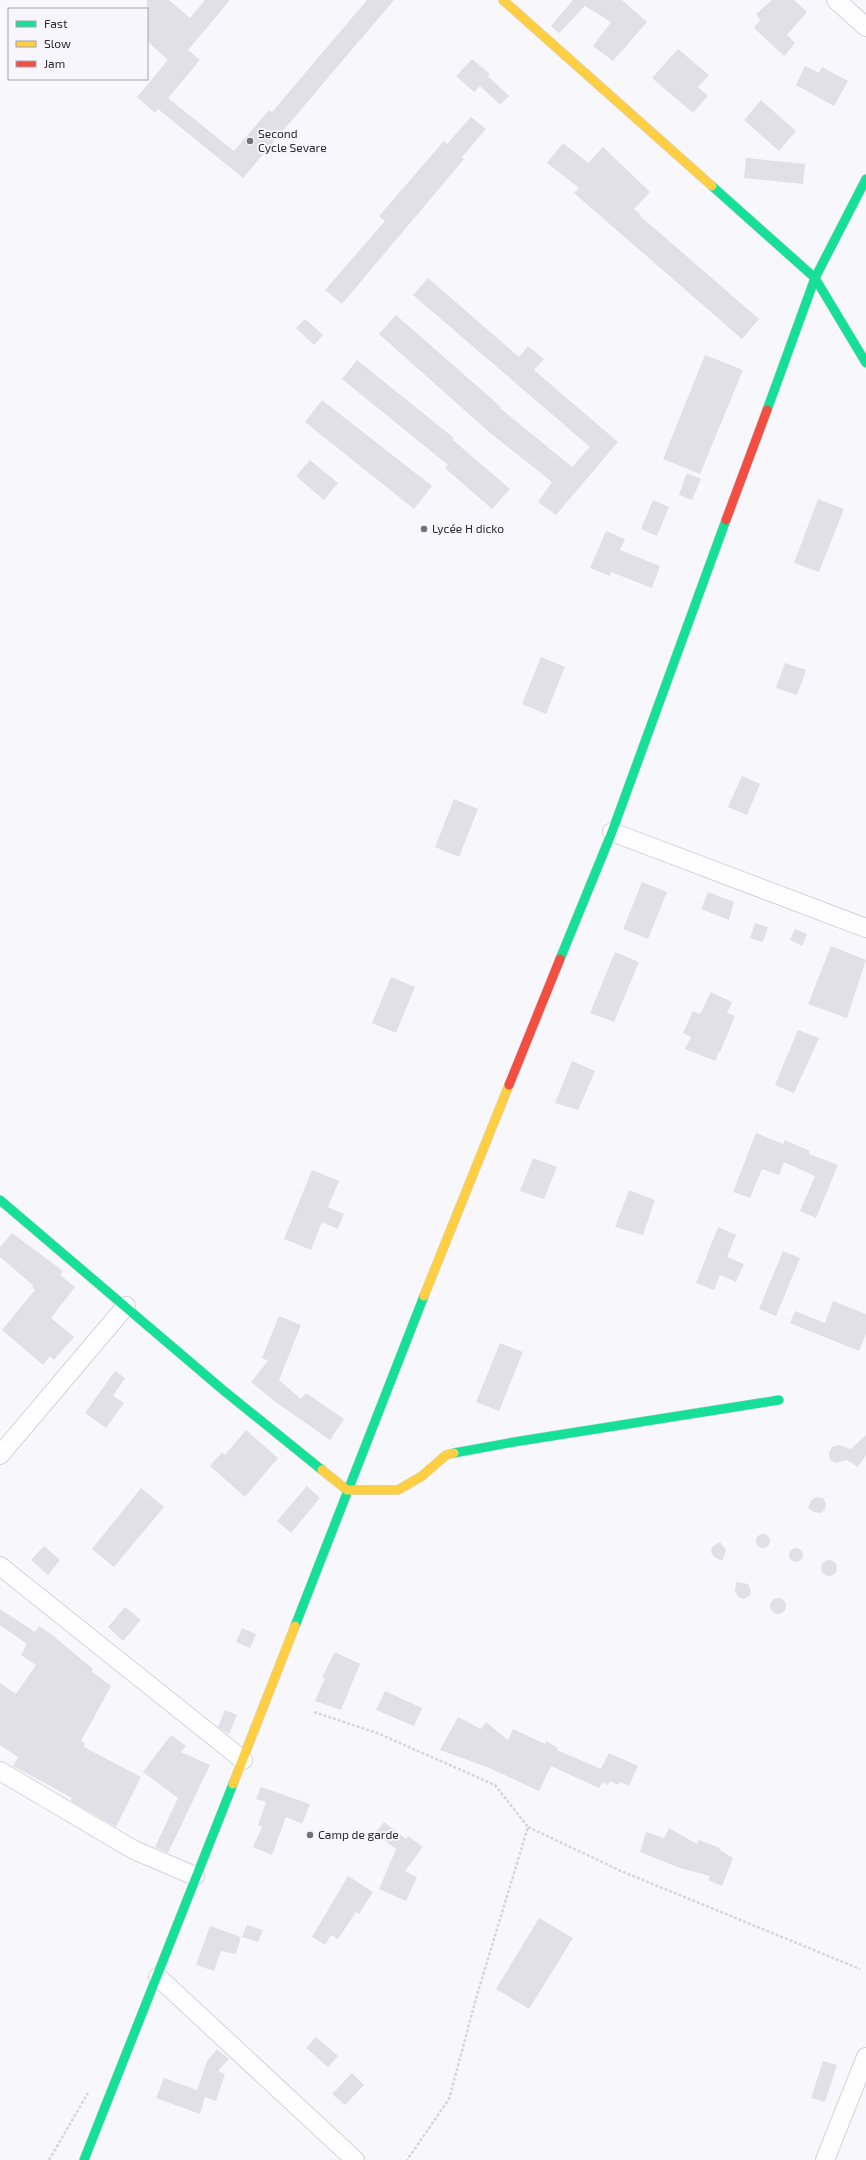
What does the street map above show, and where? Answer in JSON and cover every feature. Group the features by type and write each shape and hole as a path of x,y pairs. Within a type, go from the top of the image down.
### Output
{"main road":[{"path":"504,0 815,278 866,362"},
{"path":"84,2160 158,1977 196,1876 243,1760 456,1214 612,832 815,278 866,179"},
{"path":"3,1209 126,1306 223,1390 348,1490 398,1490 422,1476 446,1455 522,1440 779,1400"}],"street":[{"path":"836,0 866,27"},
{"path":"612,832 866,928"},
{"path":"0,1455 126,1306"},
{"path":"0,1566 243,1760"},
{"path":"0,1771 134,1850 196,1876"},
{"path":"158,1977 355,2160"},
{"path":"825,2160 866,2057"}],"path":[{"path":"314,1712 377,1733 495,1785 528,1827 621,1871 860,1969"},
{"path":"407,2160 449,2099 528,1827"}],"building":[{"path":"147,0 169,0 190,18 205,0 230,0 188,50 200,60 168,98 234,151 269,110 272,112 367,0 394,0 243,178 158,109 155,113 137,97 168,60 148,42"},
{"path":"573,0 622,0 647,22 613,61 593,46 611,22 585,6 559,33 551,26"},
{"path":"772,0 794,0 807,12 787,35 795,43 784,56 754,28 760,20 756,14"},
{"path":"678,49 709,75 698,87 708,96 693,113 652,78"},
{"path":"472,59 490,74 488,76 509,96 500,105 480,86 474,92 456,76"},
{"path":"805,66 819,73 822,67 848,81 834,106 796,85"},
{"path":"761,100 796,131 779,151 744,120"},
{"path":"471,117 486,129 462,157 464,159 342,304 325,290 385,221 379,216 444,141 447,144"},
{"path":"563,143 588,163 603,147 650,192 634,209 640,214 639,215 759,319 742,339 574,193 579,188 547,163"},
{"path":"746,158 805,164 803,184 744,178"},
{"path":"428,278 519,357 528,346 544,359 534,370 618,442 556,515 538,502 552,482 489,432 379,334 396,315 501,407 500,408 572,467 590,447 413,295"},
{"path":"305,319 323,335 314,345 296,328"},
{"path":"705,355 743,370 700,474 663,459"},
{"path":"357,360 454,438 453,440 510,489 492,509 445,468 448,465 342,379"},
{"path":"322,400 432,486 414,509 305,422"},
{"path":"310,460 338,483 324,500 296,476"},
{"path":"687,473 701,479 692,500 679,495"},
{"path":"818,499 844,509 819,572 794,563"},
{"path":"653,500 669,507 657,536 641,529"},
{"path":"606,531 625,539 620,550 660,566 652,588 611,572 610,576 590,568"},
{"path":"541,657 565,667 546,714 522,704"},
{"path":"785,663 806,670 797,695 776,688"},
{"path":"742,776 760,784 747,815 728,807"},
{"path":"454,799 478,809 459,857 435,847"},
{"path":"642,882 667,892 648,939 623,929"},
{"path":"708,892 734,902 729,920 701,909"},
{"path":"755,923 768,927 763,942 750,938"},
{"path":"795,929 807,934 802,946 790,940"},
{"path":"831,946 866,960 847,1018 808,1004"},
{"path":"615,952 639,962 614,1022 590,1013"},
{"path":"391,977 415,987 396,1033 372,1023"},
{"path":"711,992 732,1002 727,1013 735,1016 715,1061 685,1049 691,1037 683,1033 693,1011 700,1014"},
{"path":"798,1030 819,1038 794,1093 775,1085"},
{"path":"572,1061 595,1071 578,1110 555,1103"},
{"path":"756,1133 783,1144 785,1140 810,1151 809,1154 838,1165 816,1218 800,1211 815,1176 784,1162 779,1175 762,1169 750,1198 733,1192"},
{"path":"533,1158 557,1167 544,1199 520,1191"},
{"path":"312,1170 339,1181 328,1207 344,1214 338,1229 322,1222 311,1250 284,1239"},
{"path":"629,1190 655,1200 643,1235 615,1227"},
{"path":"718,1227 736,1235 727,1257 744,1264 736,1282 720,1275 714,1290 696,1283"},
{"path":"12,1233 63,1271 60,1275 75,1287 51,1318 74,1337 54,1360 50,1356 43,1365 2,1330 35,1290 32,1287 34,1286 0,1257 0,1247"},
{"path":"783,1251 800,1258 776,1316 759,1309"},
{"path":"833,1301 866,1314 866,1334 859,1351 790,1323 795,1311 825,1323"},
{"path":"279,1316 301,1325 279,1380 301,1399 306,1393 344,1419 330,1440 277,1403 251,1382 268,1361 262,1358"},
{"path":"500,1343 523,1352 499,1411 476,1402"},
{"path":"115,1371 125,1378 113,1396 124,1403 106,1428 85,1413"},
{"path":"246,1430 278,1458 245,1497 210,1466 222,1452 225,1455"},
{"path":"866,1435 866,1455 858,1467 847,1460 836,1463 830,1460 829,1453 832,1447 839,1445 851,1449"},
{"path":"307,1486 320,1498 291,1533 277,1521"},
{"path":"141,1488 164,1507 114,1567 92,1549"},
{"path":"816,1497 823,1498 826,1504 825,1510 820,1513 814,1512 808,1508 811,1501"},
{"path":"763,1534 768,1536 770,1541 768,1546 763,1548 758,1546 756,1541 758,1536"},
{"path":"720,1542 726,1550 722,1561 714,1557 711,1552 712,1547"},
{"path":"44,1546 60,1560 48,1575 31,1560"},
{"path":"796,1548 801,1550 803,1555 801,1560 796,1562 791,1560 789,1555 791,1550"},
{"path":"829,1560 836,1565 837,1568 832,1575 829,1576 822,1571 821,1568 826,1561"},
{"path":"736,1582 748,1584 751,1590 750,1595 744,1599 738,1597 735,1591"},
{"path":"775,1598 781,1598 786,1603 784,1612 781,1614 775,1614 770,1609 770,1603"},
{"path":"125,1607 141,1620 123,1641 108,1627"},
{"path":"0,1609 35,1632 39,1626 51,1634 93,1669 91,1671 111,1686 81,1741 85,1743 84,1747 141,1777 116,1827 71,1801 72,1798 13,1766 18,1757 0,1745 0,1683 16,1694 36,1665 21,1655 27,1644 0,1625"},
{"path":"242,1628 256,1634 250,1648 236,1642"},
{"path":"335,1652 360,1664 341,1710 315,1701 325,1678 322,1677"},
{"path":"385,1691 422,1708 414,1726 376,1710"},
{"path":"225,1710 237,1715 229,1734 218,1727"},
{"path":"458,1717 481,1729 486,1722 508,1740 513,1729 545,1744 546,1741 558,1748 557,1750 601,1769 609,1753 638,1766 629,1786 620,1782 618,1785 610,1781 608,1785 603,1782 599,1788 551,1766 539,1791 487,1767 440,1750"},
{"path":"171,1735 186,1746 181,1752 210,1765 168,1853 155,1847 178,1798 143,1772"},
{"path":"261,1787 310,1804 302,1824 286,1817 272,1855 253,1847 262,1827 258,1825 266,1802 256,1799"},
{"path":"384,1822 406,1839 408,1836 423,1847 405,1871 417,1877 406,1901 379,1889 396,1849 375,1833"},
{"path":"669,1828 697,1844 699,1840 720,1848 720,1850 733,1858 722,1886 708,1880 710,1876 680,1868 640,1852 646,1832 664,1838"},
{"path":"348,1876 373,1892 359,1914 356,1912 338,1939 331,1935 325,1945 312,1937"},
{"path":"539,1918 573,1938 529,2009 496,1989"},
{"path":"247,1925 263,1930 258,1942 242,1937"},
{"path":"210,1926 241,1937 236,1954 221,1951 214,1971 196,1965"},
{"path":"316,2037 338,2056 328,2067 306,2048"},
{"path":"217,2049 229,2059 218,2071 225,2074 216,2101 205,2097 200,2114 156,2098 164,2078 197,2090 207,2061"},
{"path":"823,2061 837,2065 825,2102 811,2098"},
{"path":"352,2073 364,2085 345,2105 332,2094"}],"traffic: fast":[{"path":"767,410 815,278 866,179"},
{"path":"712,186 815,278 866,363"},
{"path":"560,959 612,832 726,520"},
{"path":"0,1200 223,1390 322,1470"},
{"path":"295,1626 424,1296"},
{"path":"454,1453 779,1400"},
{"path":"84,2160 233,1784"}],"traffic: slow":[{"path":"503,0 712,186"},
{"path":"424,1296 509,1085"},
{"path":"322,1470 347,1490 398,1490 422,1476 446,1455 454,1453"},
{"path":"233,1784 295,1626"}],"traffic: jam":[{"path":"726,520 767,410"},
{"path":"509,1085 560,959"}],"place":[{"name":"Second Cycle Sevare","path":"250,141"},
{"name":"Lycée H dicko","path":"424,529"},
{"name":"Camp de garde","path":"310,1835"}]}
